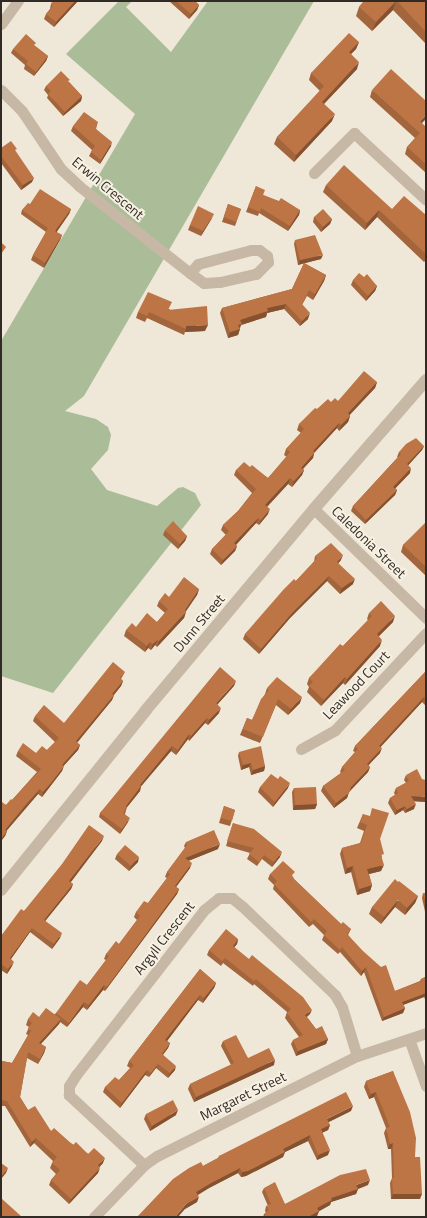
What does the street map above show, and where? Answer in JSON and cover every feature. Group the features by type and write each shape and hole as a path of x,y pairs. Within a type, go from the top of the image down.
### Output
{"street":[{"path":"1,24 18,1"},
{"name":"Erwin Crescent","path":"1,90 22,112 61,169 190,273 204,283 220,282 256,274 268,262 267,256 251,250 198,264 190,273"},
{"path":"314,173 354,133 426,200"},
{"name":"Dunn Street","path":"1,890 146,710 314,509 426,380"},
{"name":"Caledonia Street","path":"314,509 426,618"},
{"name":"Leawood Court","path":"301,749 335,730 426,633"},
{"name":"Argyll Crescent","path":"144,1165 69,1095 69,1086 76,1074 204,910 219,898 232,898 242,906 335,995 342,1007 357,1056"},
{"name":"Margaret Street","path":"94,1217 144,1165 157,1156 357,1056 426,1033"},
{"path":"409,1040 426,1086"}],"green space":[{"path":"119,1 132,1 126,7 171,52 208,1 314,1 84,396 65,411 96,419 108,427 111,435 108,450 91,469 107,490 157,506 178,488 183,487 195,493 201,505 53,693 1,676 1,341 135,114 66,54"}],"building":[{"path":"53,1 75,1 56,22 46,14 53,6 51,4"},
{"path":"176,1 195,1 199,5 191,14"},
{"path":"364,1 396,1 376,22 359,7"},
{"path":"397,1 426,1 426,32"},
{"path":"349,33 359,42 349,52 359,62 322,102 335,114 296,155 277,137 324,86 311,73"},
{"path":"26,34 36,43 34,45 48,56 36,72 26,64 28,61 13,49"},
{"path":"391,69 426,101 426,115 420,121 426,127 426,164 407,147 420,133 372,90"},
{"path":"61,71 82,96 65,112 48,94 51,91 46,86"},
{"path":"84,112 98,122 96,129 112,142 101,160 91,152 95,146 73,126"},
{"path":"11,141 34,178 23,185 1,156 1,148"},
{"path":"344,165 392,209 404,196 426,215 426,254 379,210 367,223 326,185"},
{"path":"256,186 265,190 263,195 279,201 281,198 300,210 290,226 261,208 260,212 248,207"},
{"path":"40,189 71,209 55,231 62,235 45,263 33,255 48,228 22,210 28,203 30,204"},
{"path":"228,204 241,209 236,222 224,217"},
{"path":"198,206 214,214 203,231 190,225"},
{"path":"323,209 332,219 323,227 314,217"},
{"path":"315,235 323,255 300,260 295,240"},
{"path":"1,242 6,247 1,254"},
{"path":"304,263 326,275 315,294 309,290 302,304 310,313 302,321 286,304 267,308 268,311 240,320 242,324 238,325 240,329 230,332 222,308 292,289"},
{"path":"359,273 364,277 367,274 377,286 368,296 353,280"},
{"path":"148,292 172,302 168,310 207,306 208,325 186,326 186,329 149,312 147,316 138,312"},
{"path":"364,371 377,382 348,413 350,416 341,425 339,423 313,451 315,452 301,468 304,470 294,481 290,478 265,505 270,509 261,520 258,518 234,543 237,546 223,560 212,549 229,531 223,525 238,511 256,489 236,470 244,462 250,467 252,465 268,478 290,452 286,449 304,429 299,424 315,408 317,409 328,399 331,402 335,398 338,401"},
{"path":"416,438 424,446 407,464 411,468 393,487 397,490 366,520 353,506 401,454 399,452 406,444"},
{"path":"173,521 187,536 180,544 165,530"},
{"path":"426,524 426,567 403,545"},
{"path":"331,543 343,555 337,562 355,579 342,588 329,576 292,613 261,649 245,634 284,589 294,579 296,581 317,558 315,556"},
{"path":"184,577 199,589 185,610 186,612 159,641 157,640 153,644 150,642 147,646 126,630 132,623 136,627 147,613 157,622 168,609 159,601 165,593 169,597"},
{"path":"381,601 395,616 377,634 382,640 347,679 345,677 324,700 309,686 313,682 309,678 340,644 343,646 372,616 369,613"},
{"path":"113,662 125,672 120,678 123,681 112,694 114,695 76,741 80,745 62,765 64,766 51,783 43,792 40,789 26,804 5,830 7,831 1,839 1,803 6,805 12,800 41,769 18,751 23,743 36,753 42,746 47,750 59,738 35,716 44,705 64,723"},
{"path":"220,667 236,681 216,703 221,708 209,720 207,718 191,736 189,734 178,750 172,746 140,785 123,813 130,818 122,829 100,813"},
{"path":"426,671 426,699 424,697 379,746 382,748 367,764 370,767 351,787 349,793 336,803 323,786 345,770 342,767 358,749 355,746"},
{"path":"277,677 302,697 291,709 278,699 263,737 243,729 247,718 252,720 261,699 269,690 267,688"},
{"path":"261,746 265,766 253,770 251,763 243,765 239,752"},
{"path":"417,769 422,779 426,780 426,797 411,796 416,804 407,809 405,806 397,810 390,798 398,793 396,788 409,781 406,775"},
{"path":"271,774 278,779 280,776 290,783 275,802 260,787"},
{"path":"316,787 317,804 295,805 294,788"},
{"path":"224,806 235,810 232,821 221,818"},
{"path":"372,808 389,813 380,839 384,854 381,855 384,865 367,869 372,885 359,889 353,866 347,868 342,848 361,843 367,825 360,822 363,814 370,816"},
{"path":"233,823 254,829 282,852 274,862 264,855 259,862 249,854 254,848 227,841"},
{"path":"89,825 104,836 69,881 73,884 44,920 62,933 54,944 32,928 10,958 14,962 8,969 1,964 1,936 21,909 24,911 62,864"},
{"path":"214,830 220,844 185,858 192,863 175,886 179,889 107,987 104,985 89,1005 84,1002 69,1023 56,1013 80,980 87,985 109,956 106,954 116,941 119,944 140,916 136,912 144,901 148,903 170,874 167,872 187,845 186,842"},
{"path":"125,845 139,857 131,866 117,854"},
{"path":"283,861 295,872 292,875 294,879 341,924 343,922 351,929 347,934 363,951 381,967 386,965 395,991 422,981 421,979 426,977 426,993 402,1002 405,1008 384,1017 366,967 362,971 342,947 340,950 324,935 327,931 314,919 311,922 274,884 277,881 270,874"},
{"path":"395,879 418,896 407,908 398,900 384,917 372,907"},
{"path":"423,893 426,893 426,904"},
{"path":"226,929 238,939 233,946 249,959 252,955 303,997 312,1010 305,1015 316,1029 322,1026 328,1039 298,1051 293,1040 303,1035 287,1013 291,1009 256,979 254,981 225,958 222,961 209,950"},
{"path":"200,969 216,983 204,998 200,995 165,1040 170,1043 162,1054 176,1066 170,1073 158,1064 151,1073 147,1070 122,1103 105,1087 115,1077 119,1080 134,1065 129,1061"},
{"path":"46,1008 61,1019 39,1043 46,1047 40,1059 28,1052 20,1097 28,1110 35,1106 51,1131 54,1128 73,1145 76,1142 88,1154 94,1148 105,1158 98,1165 100,1168 71,1199 51,1180 60,1170 52,1163 57,1157 36,1138 32,1142 7,1101 1,1100 2,1061 12,1063 31,1031 28,1028 32,1023 28,1019 33,1012 39,1017"},
{"path":"236,1035 248,1058 269,1048 275,1060 196,1097 190,1084 234,1063 223,1041"},
{"path":"393,1071 410,1112 416,1138 415,1157 420,1157 422,1194 393,1194 393,1143 390,1144 386,1128 390,1127 376,1092 371,1094 366,1081"},
{"path":"346,1092 353,1106 327,1119 330,1125 321,1129 330,1150 318,1155 310,1135 283,1149 285,1152 248,1171 242,1172 240,1168 196,1192 199,1197 186,1204 175,1217 137,1217 173,1179 189,1168 201,1162 203,1166 219,1156"},
{"path":"173,1100 178,1110 152,1126 146,1114"},
{"path":"1,1163 8,1168 1,1176"},
{"path":"366,1169 370,1180 356,1185 358,1189 331,1198 332,1200 317,1208 319,1211 308,1217 266,1217 264,1214 269,1210 266,1206 271,1204 264,1188 275,1182 285,1204 340,1175"},
{"path":"1,1198 22,1217 1,1217"}]}
